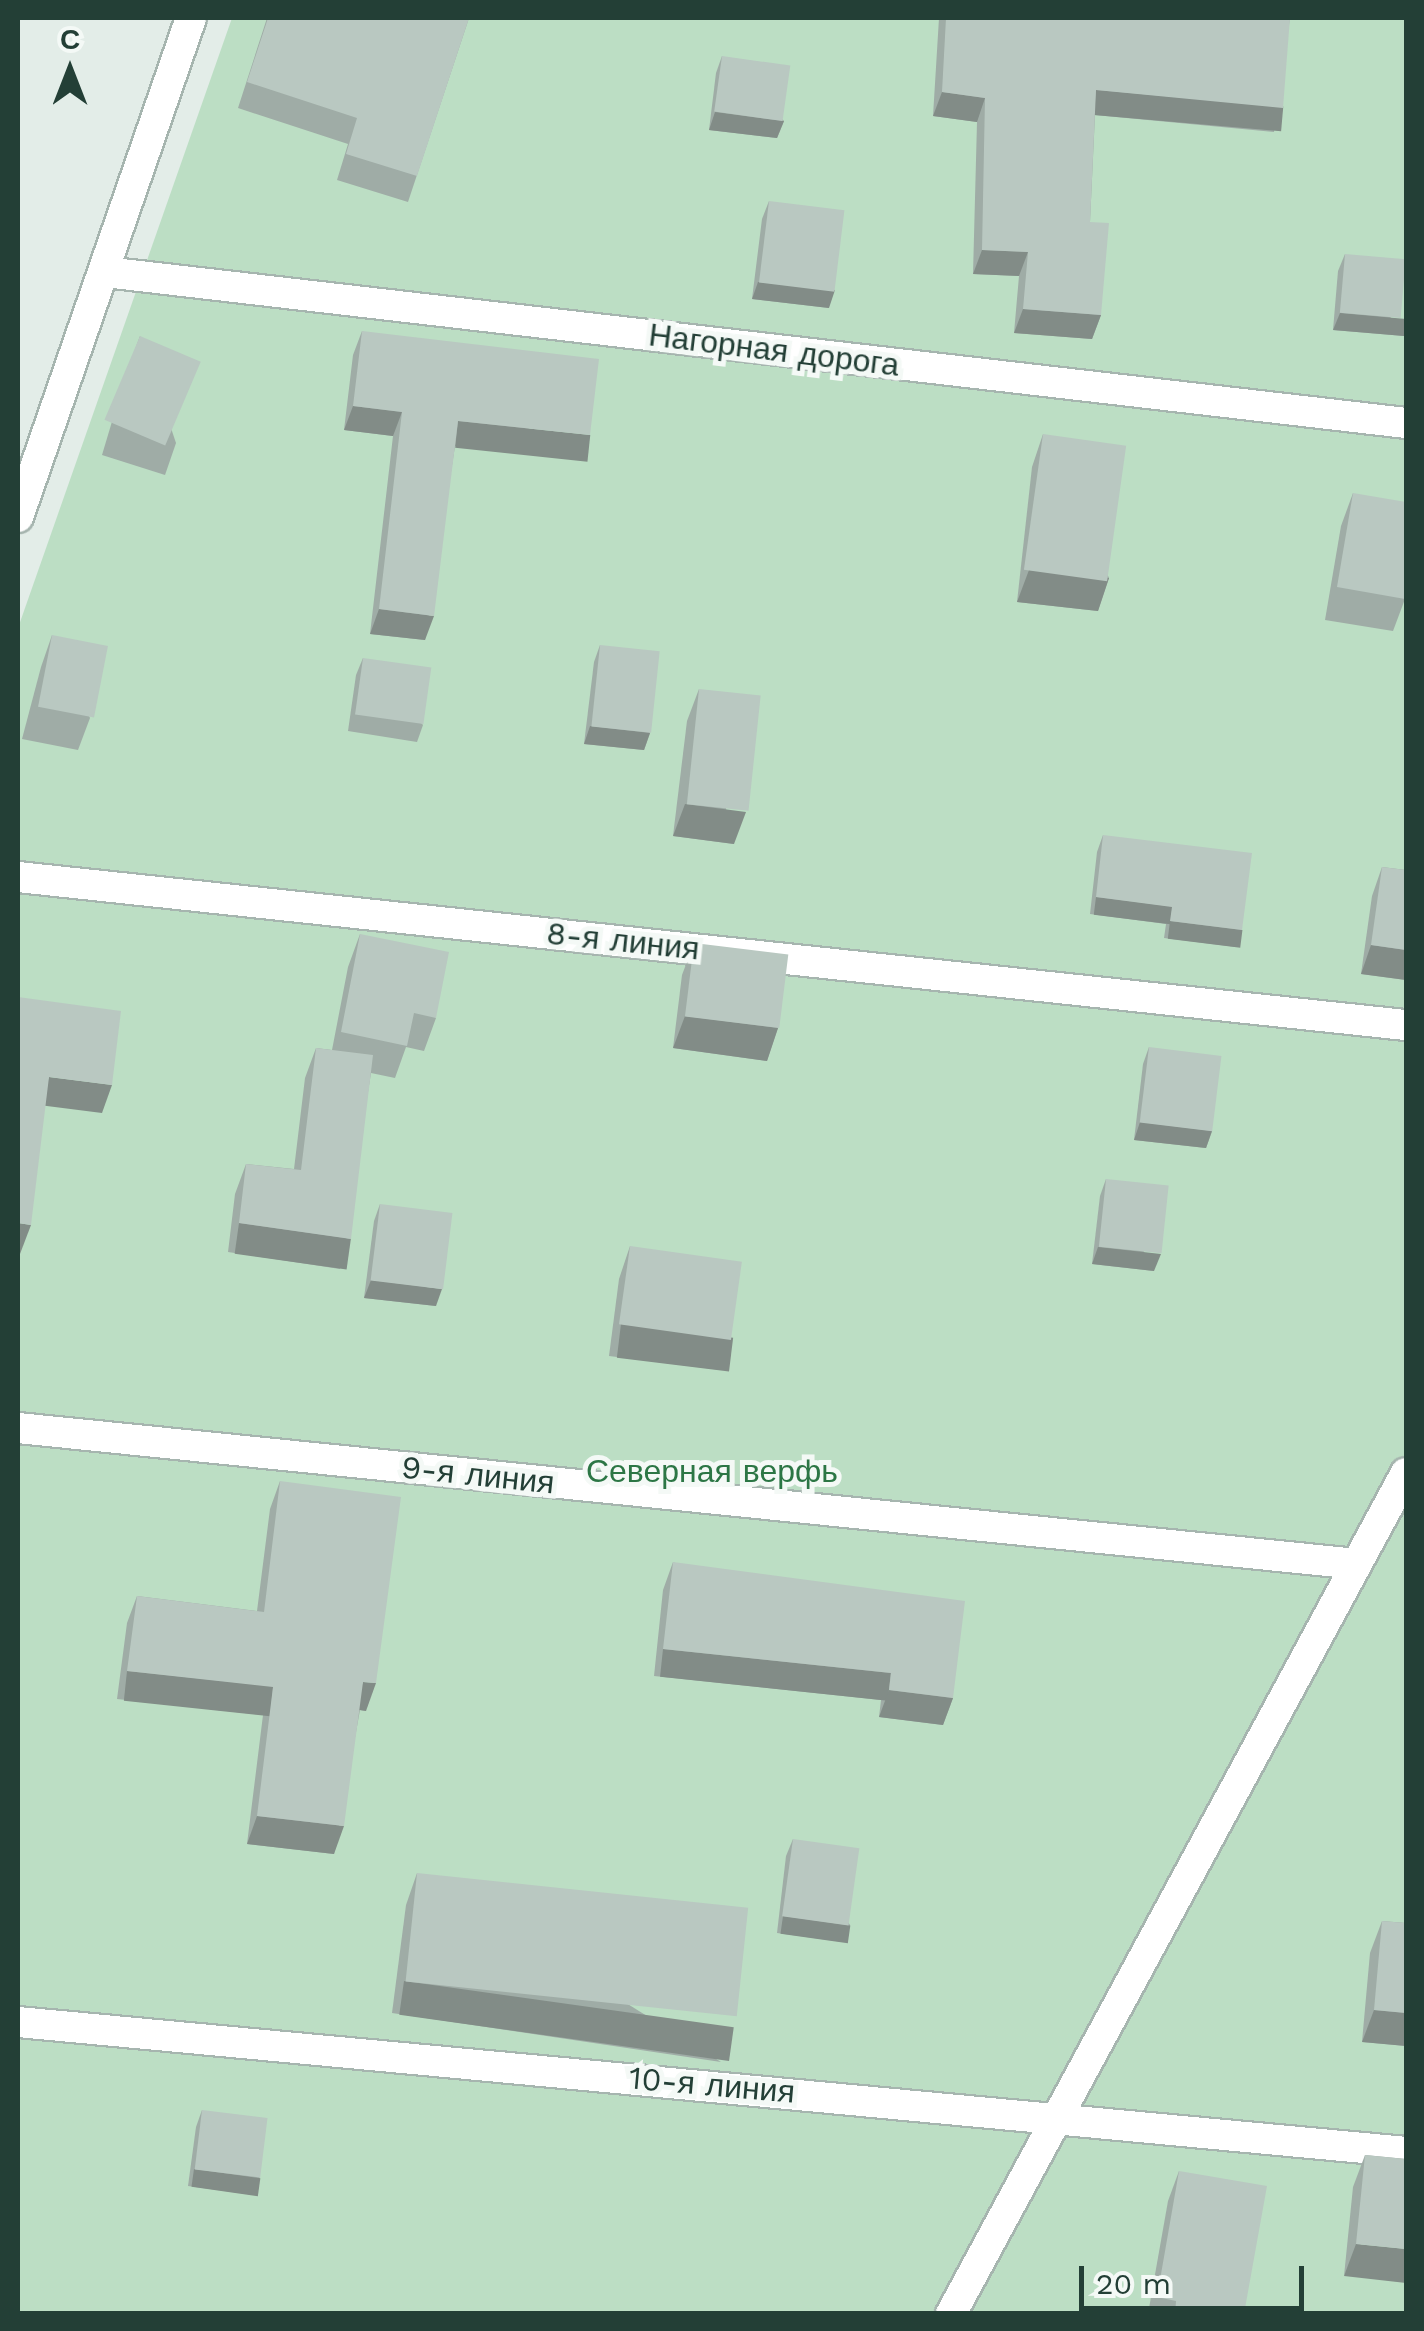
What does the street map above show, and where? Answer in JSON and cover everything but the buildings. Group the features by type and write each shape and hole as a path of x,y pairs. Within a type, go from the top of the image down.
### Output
{"street":[{"path":"18,517 191,18"},
{"name":"Нагорная дорога","path":"105,272 1406,423"},
{"name":"8-я линия","path":"18,877 1406,1025"},
{"name":"9-я линия","path":"18,1428 1356,1564"},
{"path":"951,2314 1051,2116 1406,1473"},
{"name":"10-я линия","path":"18,2022 1406,2152"}],"green space":[{"name":"Северная верфь","path":"232,18 1406,18 1406,2313 18,2314 18,628"}]}
